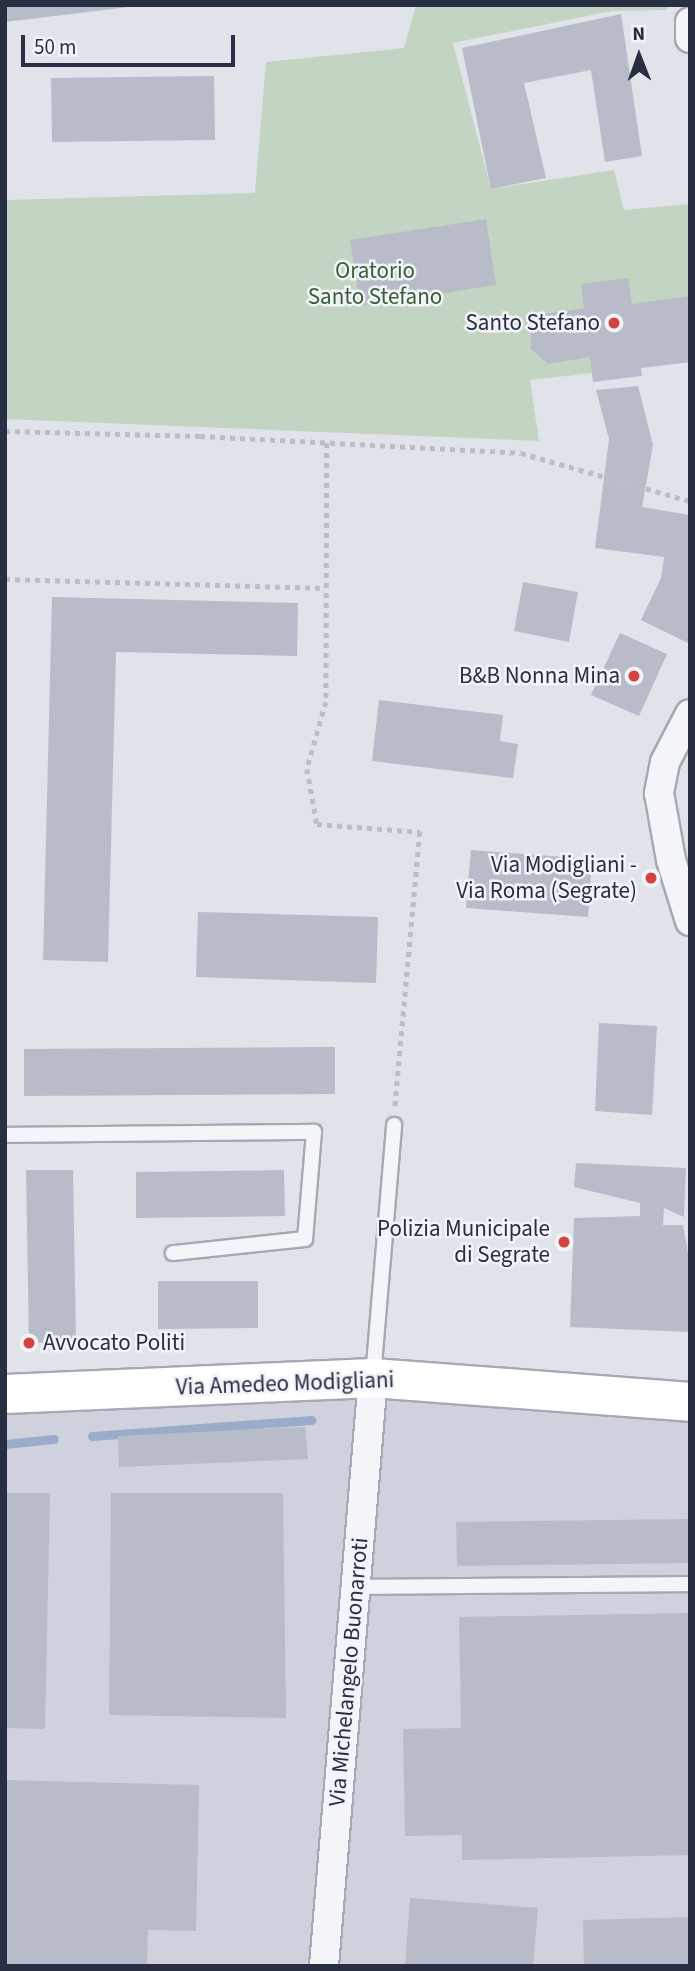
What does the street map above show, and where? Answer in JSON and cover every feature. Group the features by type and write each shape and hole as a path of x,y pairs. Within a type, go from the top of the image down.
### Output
{"street":[{"path":"690,22 690,38"},
{"path":"690,714 665,762 659,793 671,860 690,921"},
{"name":"Via Amedeo Modigliani","path":"5,1394 373,1378 690,1402"},
{"name":"Via Michelangelo Buonarroti","path":"324,1966 373,1378"}],"lane":[{"path":"373,1378 394,1125"},
{"path":"5,1135 314,1132 305,1239 173,1253"},
{"path":"356,1587 690,1584"}],"path":[{"path":"5,431 521,453 690,501"},
{"path":"327,443 326,702 307,769 317,824 420,832 394,1125"},
{"path":"5,579 325,588"}],"shaded area":[{"path":"364,1387 690,1413 690,1966 5,1966 5,1402"}],"green space":[{"name":"Oratorio Santo Stefano","path":"416,5 668,5 667,10 612,11 453,43 491,189 614,170 624,210 690,204 690,362 530,380 539,441 5,419 5,200 255,193 266,62 404,48"}],"building":[{"path":"5,5 129,5 129,7 5,22"},
{"path":"621,14 642,156 605,162 591,70 524,83 546,178 491,189 462,48"},
{"path":"214,76 215,140 52,142 51,78"},
{"path":"486,219 496,285 360,306 350,240"},
{"name":"Santo Stefano","path":"628,278 632,304 690,296 690,362 641,368 642,376 593,382 590,357 548,364 531,349 531,331 544,314 584,308 581,284"},
{"path":"638,386 653,445 642,507 690,515 690,644 641,620 661,578 664,557 595,548 609,439 596,390"},
{"path":"523,582 578,592 569,642 514,631"},
{"path":"52,597 298,603 297,656 116,652 108,962 43,960"},
{"path":"620,633 667,654 639,716 591,695"},
{"path":"379,700 503,715 500,741 518,744 513,778 372,761"},
{"path":"471,850 592,859 588,917 466,908"},
{"path":"198,912 378,917 376,983 196,977"},
{"path":"599,1023 657,1026 652,1115 595,1111"},
{"path":"335,1047 335,1094 24,1096 24,1049"},
{"path":"576,1163 686,1168 684,1217 664,1208 663,1225 683,1225 690,1263 690,1332 570,1327 574,1218 640,1216 640,1203 574,1187"},
{"path":"26,1170 73,1170 76,1342 29,1343"},
{"path":"284,1170 285,1216 136,1218 136,1172"},
{"path":"158,1281 258,1281 258,1328 158,1329"},
{"path":"305,1427 308,1459 119,1467 118,1436"},
{"path":"5,1493 50,1493 45,1729 5,1728"},
{"path":"111,1493 283,1493 286,1718 109,1715"},
{"path":"690,1519 690,1563 457,1566 456,1522"},
{"path":"690,1613 690,1855 462,1860 462,1835 405,1836 403,1729 461,1728 459,1617"},
{"path":"5,1780 199,1785 196,1931 148,1930 147,1966 5,1966"},
{"path":"410,1898 538,1908 533,1966 405,1966"},
{"path":"690,1917 690,1966 584,1966 583,1920"}],"waterway":[{"path":"92,1436 311,1420"},
{"path":"5,1444 54,1439"}],"place":[{"name":"Santo Stefano","path":"614,323"},
{"name":"B&B Nonna Mina","path":"634,676"},
{"name":"Via Modigliani - Via Roma (Segrate)","path":"651,878"},
{"name":"Polizia Municipale di Segrate","path":"564,1242"},
{"name":"Avvocato Politi","path":"29,1343"}]}
